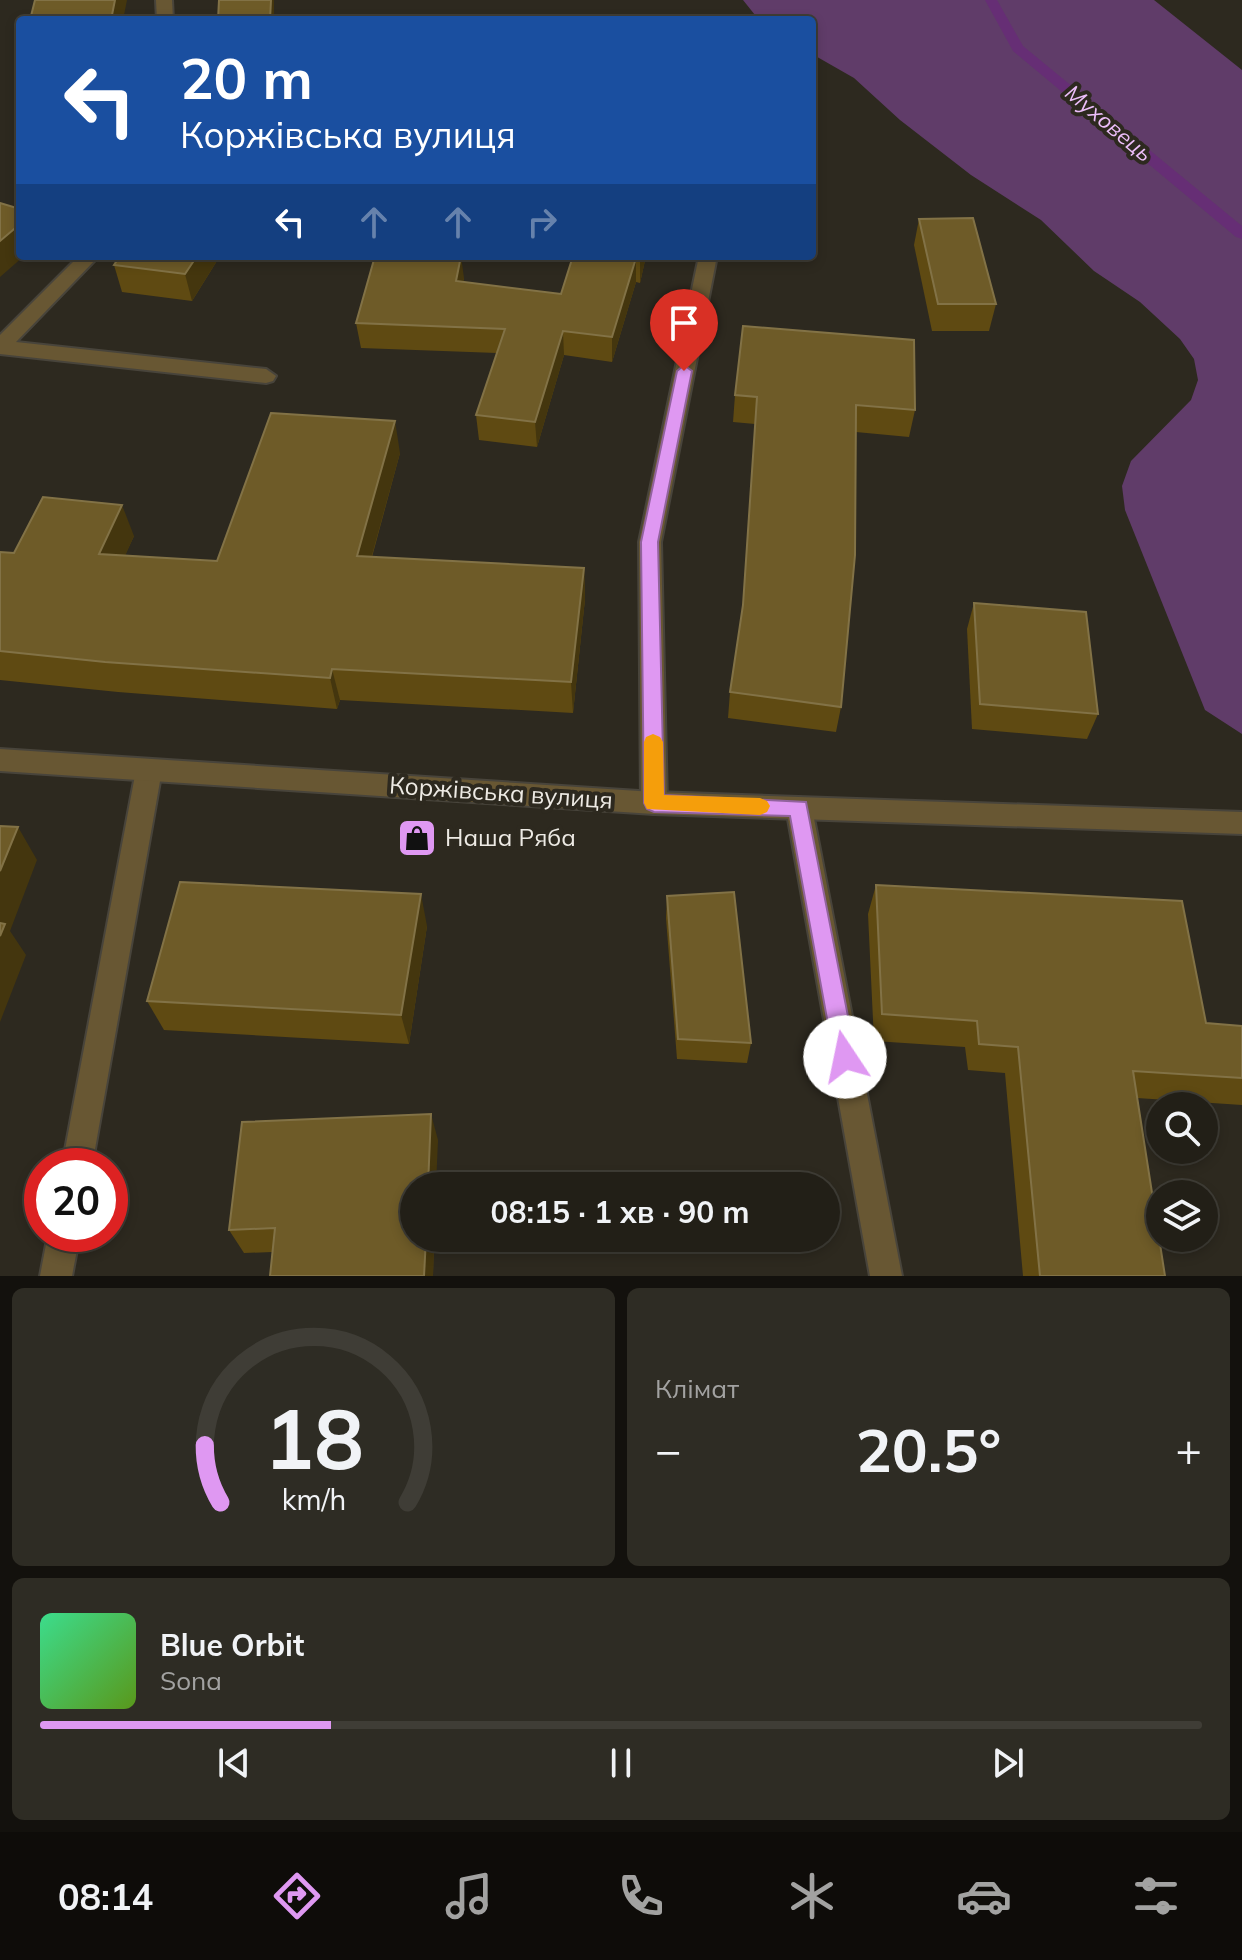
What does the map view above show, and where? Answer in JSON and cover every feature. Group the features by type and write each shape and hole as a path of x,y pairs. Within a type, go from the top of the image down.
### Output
{"street":[{"path":"0,347 86,260"},
{"path":"654,803 650,542 707,260"},
{"path":"0,347 266,376"},
{"name":"Коржівська вулиця","path":"0,760 654,803 1242,823"},
{"path":"80,1148 149,770"},
{"path":"799,808 886,1276"},
{"path":"56,1276 61,1252"}],"shaded area":[{"path":"743,0 1154,0 1242,70 1242,734 1205,710 1125,510 1122,486 1131,461 1191,400 1198,380 1194,359 1180,339 1140,302 1094,271 1041,220 971,175 900,120 854,78 816,56 816,16 756,16"}],"building":[{"path":"35,0 115,0 112,16 31,16"},
{"path":"219,0 271,0 270,16 218,16"},
{"path":"0,203 16,208 16,227 0,241"},
{"path":"973,218 996,304 938,304 919,219"},
{"path":"117,260 194,260 185,274 114,265"},
{"path":"374,260 460,260 456,281 561,294 572,260 635,260 612,337 563,331 535,422 476,415 505,329 356,323"},
{"path":"743,326 914,340 915,410 856,405 855,555 841,707 730,692 743,605 757,397 735,395"},
{"path":"271,413 395,421 357,556 584,568 571,682 332,669 330,678 105,662 0,651 0,552 14,553 43,497 122,505 99,554 217,561"},
{"path":"974,603 1086,612 1098,714 980,704"},
{"path":"0,826 18,827 0,871"},
{"path":"180,882 421,894 401,1015 147,1001"},
{"path":"876,885 1182,901 1206,1023 1242,1026 1242,1078 1133,1071 1150,1180 1146,1180 1146,1252 1161,1252 1165,1276 1040,1276 1018,1047 979,1044 977,1021 882,1014"},
{"path":"734,892 751,1043 678,1039 667,896"},
{"path":"431,1114 429,1172 400,1172 400,1252 425,1252 424,1276 270,1276 275,1228 229,1230 242,1122"}],"waterway":[{"name":"Муховець","path":"991,0 1018,48 1242,234"}],"slow traffic":[{"path":"653,742 654,803 760,806"}],"place":[{"name":"Наша Ряба","path":"417,838"}],"route":[{"path":"684,371 650,542 654,803 799,808 845,1057"}]}
